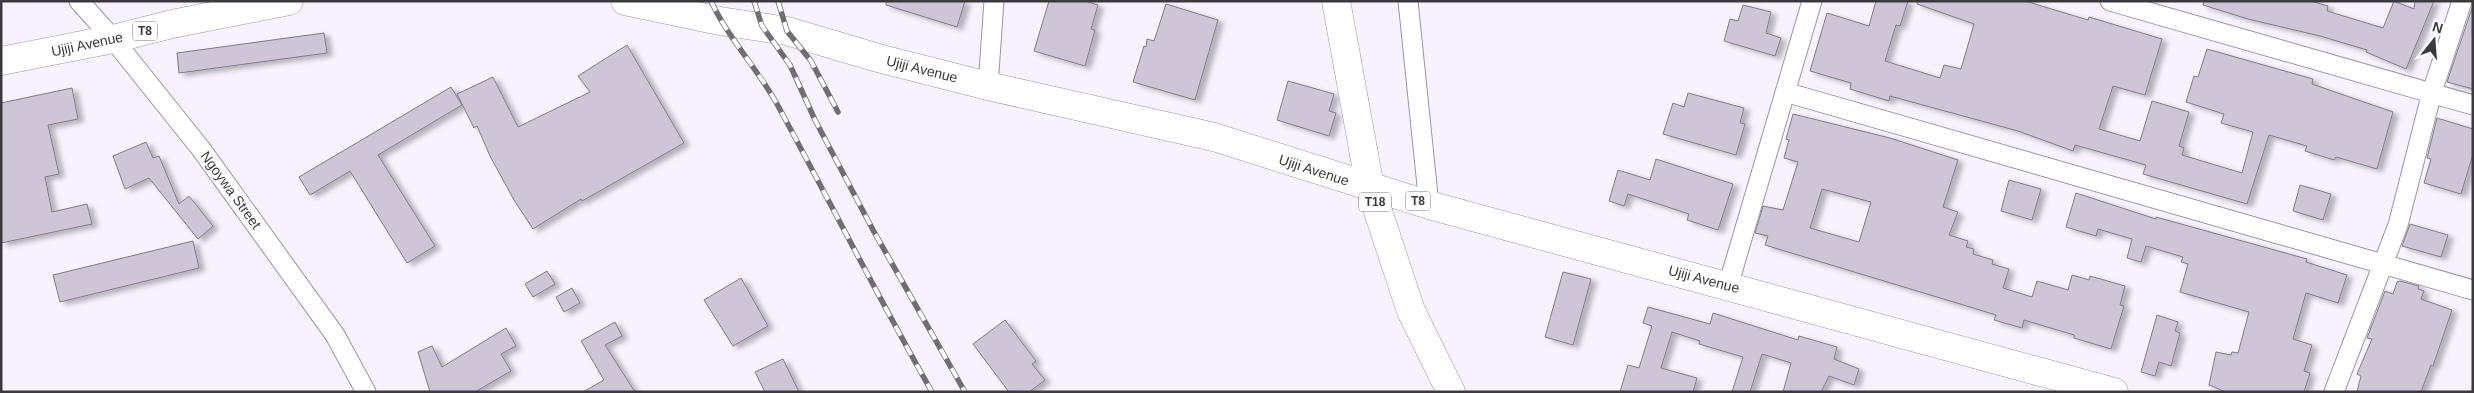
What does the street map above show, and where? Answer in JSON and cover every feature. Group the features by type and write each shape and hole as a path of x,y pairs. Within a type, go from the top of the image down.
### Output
{"highway":[{"name":"Ujiji Avenue","path":"1,61 114,39 172,24 289,1"},
{"name":"T18","path":"1336,1 1370,188 1411,311 1451,392"},
{"name":"Ujiji Avenue","path":"633,2 720,21 787,31 878,58 988,86 1214,137 1370,188 1429,205 2114,392"}],"street":[{"name":"Ngoywa Street","path":"78,1 114,39 201,149 335,335 366,392"},
{"path":"988,86 994,1"},
{"path":"1408,1 1429,205"},
{"path":"1728,286 1812,1"},
{"path":"2110,1 2473,105"},
{"path":"2334,392 2398,225 2432,92 2462,1"},
{"path":"1785,92 2473,290"}],"building":[{"path":"886,1 965,1 957,27 886,5"},
{"path":"1049,1 1085,1 1098,5 1091,29 1095,30 1085,66 1034,51"},
{"path":"1876,1 1908,1 1900,26 1896,25 1885,61 1940,78 1944,65 1961,69 1974,24 1917,4 1917,1 2025,1 2088,20 2089,17 2162,39 2145,95 2113,86 2099,129 2140,141 2152,101 2189,112 2179,146 2184,148 2182,155 2242,173 2253,132 2221,123 2224,114 2186,102 2194,76 2198,77 2207,49 2313,79 2312,84 2393,112 2377,169 2336,157 2334,160 2305,151 2307,146 2269,135 2247,204 2143,174 2146,165 2075,145 2073,151 2018,131 1890,96 1889,101 1850,89 1851,83 1810,71 1827,13 1869,26"},
{"path":"2204,1 2311,1 2328,6 2327,11 2383,28 2394,1 2414,9 2415,1 2434,1 2406,69 2366,52 2367,50 2320,36 2248,19 2203,5"},
{"path":"1166,4 1218,20 1195,100 1133,82 1144,46 1146,47 1147,39 1154,41"},
{"path":"1743,5 1771,12 1766,33 1781,38 1775,56 1724,41 1730,19 1738,21"},
{"path":"2473,8 2473,89 2447,82"},
{"path":"324,33 327,53 179,73 177,53"},
{"path":"627,45 684,143 582,201 581,199 533,229 514,200 490,156 477,126 474,128 457,94 493,77 518,127 590,92 578,76"},
{"path":"1288,81 1334,94 1329,111 1336,113 1329,136 1277,120"},
{"path":"451,87 462,105 378,155 435,246 407,263 350,171 310,195 299,177"},
{"path":"72,88 78,119 48,125 59,174 45,177 52,212 87,204 92,224 1,243 1,103"},
{"path":"1688,93 1744,108 1740,123 1745,124 1736,155 1663,134 1673,103 1684,107"},
{"path":"1793,114 1890,138 1958,160 1943,207 1958,212 1949,235 1968,241 1966,247 1974,249 1973,254 1993,260 1992,264 2009,269 2003,288 2032,297 2037,281 2068,290 2072,275 2089,280 2090,276 2125,286 2120,305 2124,306 2111,349 2074,338 2074,335 2024,320 2022,328 1994,320 1996,315 1765,245 1768,236 1755,233 1763,206 1783,210 1798,162 1784,158 1789,140 1786,139","holes":["1822,189 1871,202 1859,242 1810,228"]},
{"path":"2437,118 2473,129 2473,154 2461,194 2424,183 2431,159 2427,158"},
{"path":"146,142 153,158 159,156 179,204 189,196 213,226 198,239 149,178 125,189 113,156"},
{"path":"1656,159 1733,184 1718,230 1687,220 1689,214 1628,194 1624,206 1609,201 1618,170 1650,180"},
{"path":"2009,180 2041,189 2032,220 2001,211"},
{"path":"2300,185 2331,194 2323,220 2293,211"},
{"path":"2076,193 2156,219 2156,217 2307,259 2306,262 2347,275 2338,303 2306,293 2293,339 2312,345 2304,371 2310,373 2304,392 2226,392 2209,385 2216,352 2231,355 2232,352 2238,353 2249,312 2180,292 2188,264 2181,262 2183,257 2146,246 2141,262 2127,258 2132,239 2098,229 2096,236 2066,227"},
{"path":"2410,224 2448,235 2441,257 2402,246"},
{"path":"193,241 199,268 60,302 53,275"},
{"path":"547,271 555,284 533,297 525,284"},
{"path":"1563,272 1591,279 1573,345 1545,337"},
{"path":"741,278 768,326 733,346 704,300"},
{"path":"2400,281 2419,286 2418,289 2424,291 2421,299 2452,310 2433,366 2431,365 2421,392 2357,392 2361,376 2357,374 2372,339 2367,338 2385,291 2393,294 2397,282"},
{"path":"572,288 580,303 564,312 556,297"},
{"path":"1648,307 1710,324 1713,313 1798,340 1799,336 1837,347 1834,359 1859,369 1854,385 1829,376 1821,392 1783,392 1791,363 1762,354 1750,392 1732,392 1743,357 1699,344 1700,341 1672,332 1661,368 1697,378 1693,392 1620,392 1628,365 1639,368 1652,326 1643,323"},
{"path":"2157,315 2178,322 2175,331 2180,333 2171,366 2159,362 2155,376 2141,372"},
{"path":"1005,320 1036,361 1032,364 1045,380 1029,392 1009,392 973,344"},
{"path":"615,322 622,336 605,345 635,392 583,392 604,380 581,341"},
{"path":"506,328 516,346 501,354 511,371 475,392 430,392 418,352 432,346 442,367"},
{"path":"783,359 799,392 765,392 755,372"}],"railway":[{"path":"711,1 726,28 777,104 932,392"},
{"path":"754,1 762,26 790,65 815,120 873,230 965,392"},
{"path":"778,1 787,31 811,61 838,112"}]}
